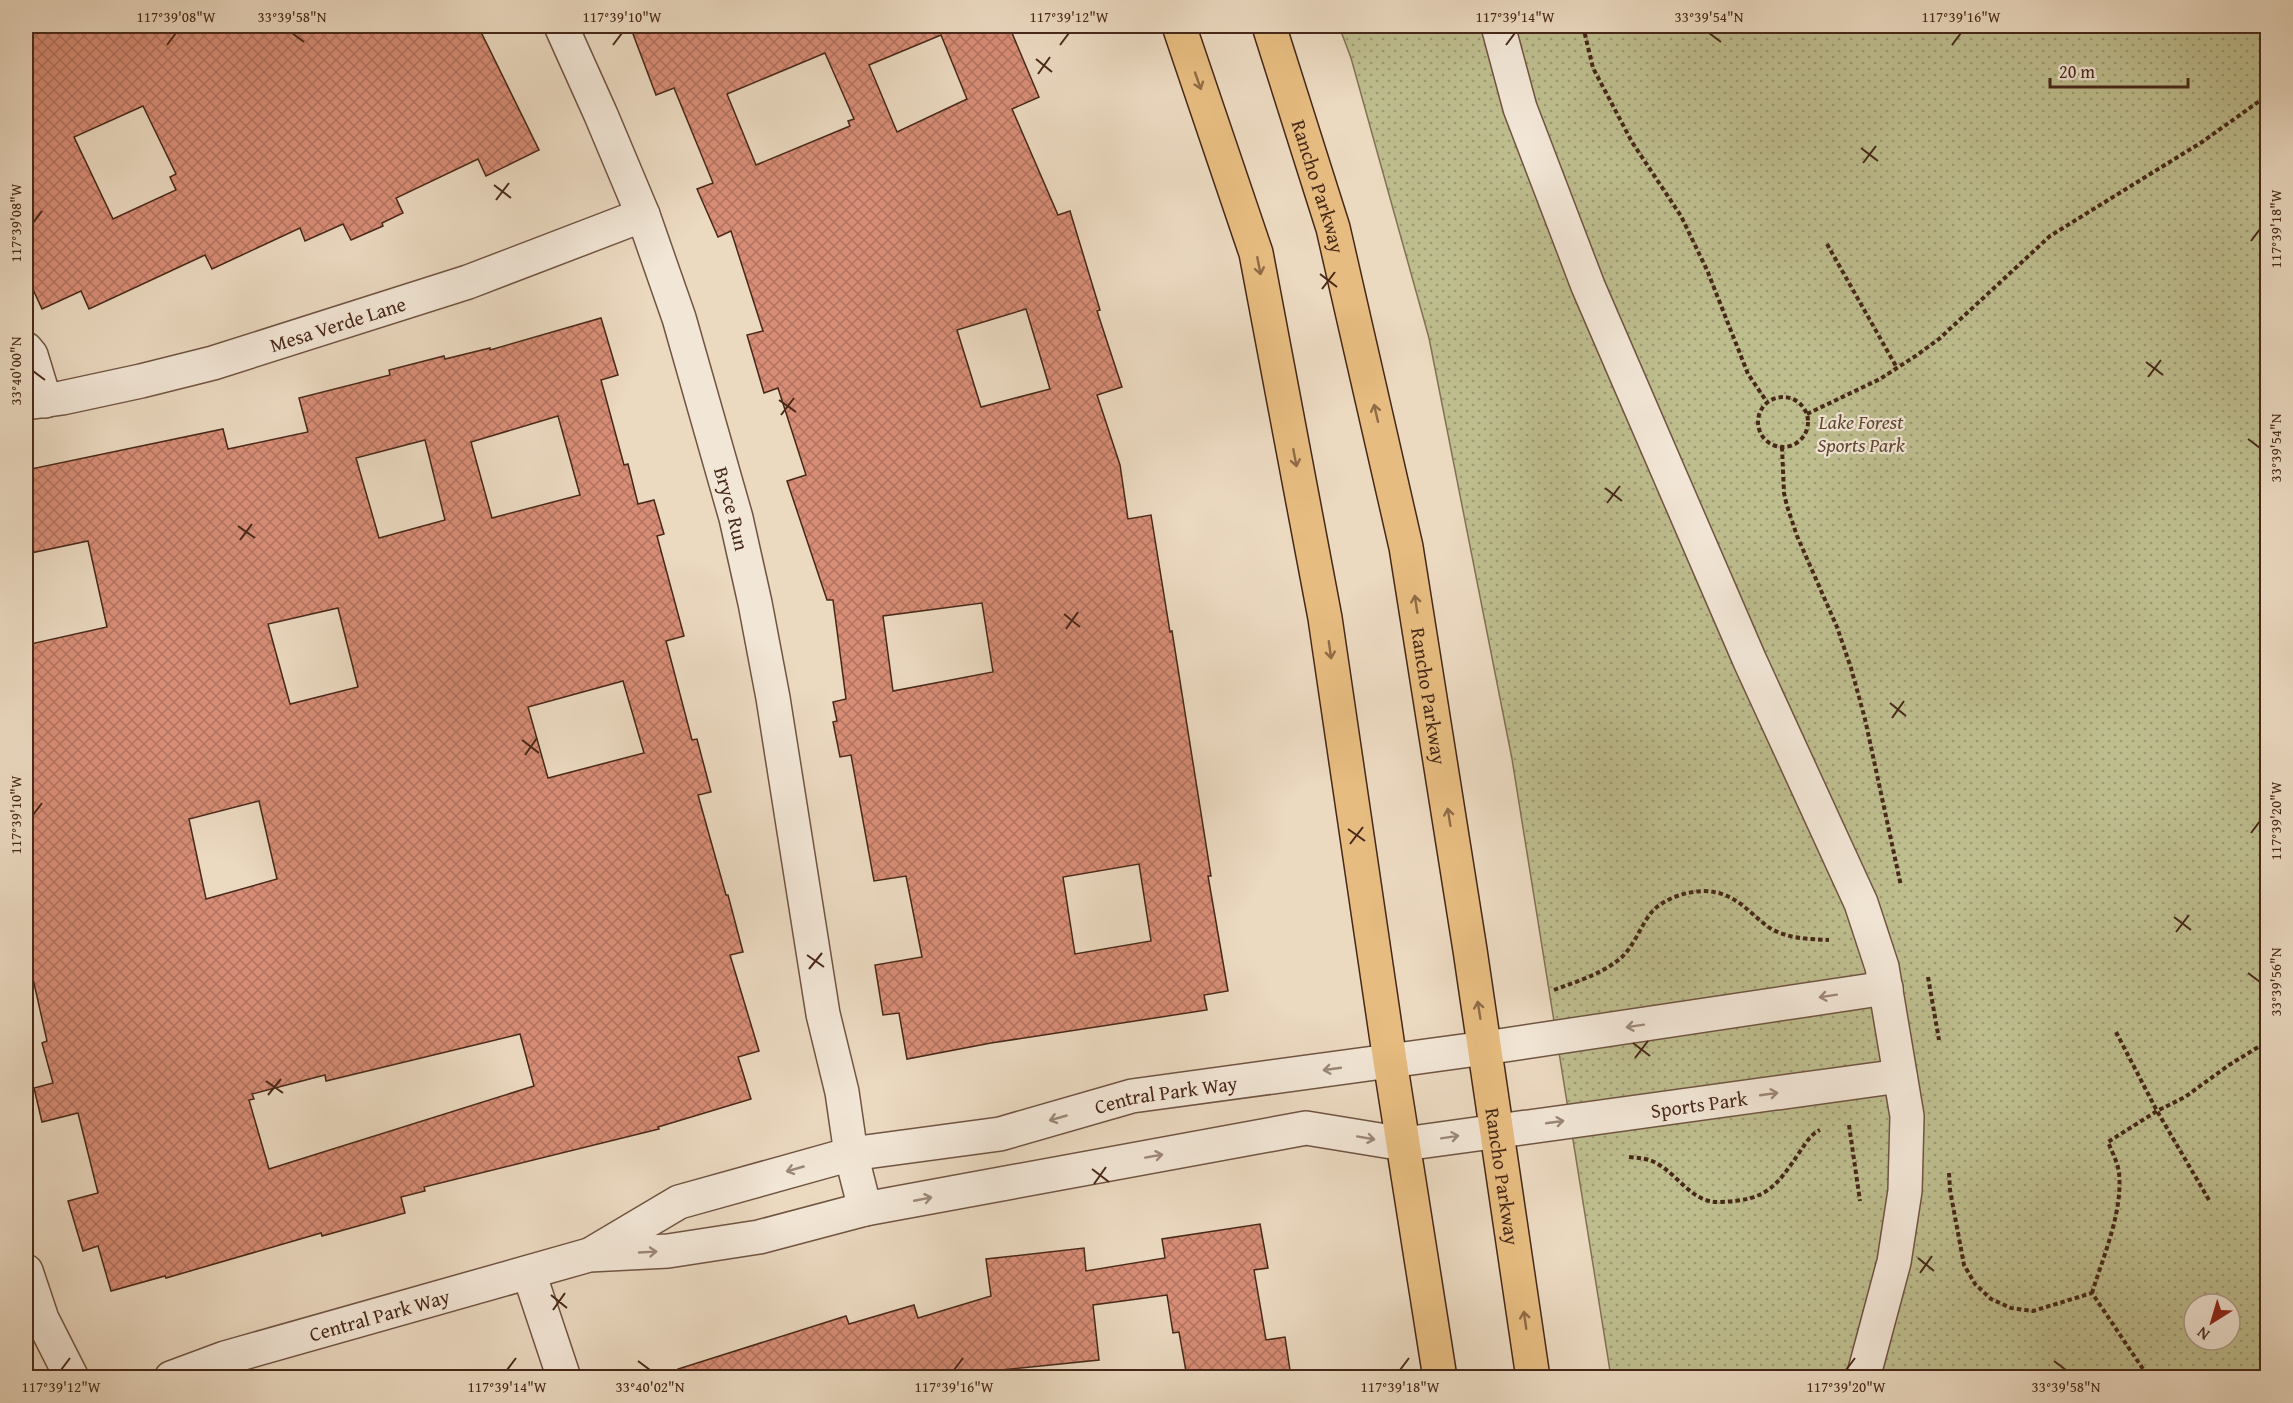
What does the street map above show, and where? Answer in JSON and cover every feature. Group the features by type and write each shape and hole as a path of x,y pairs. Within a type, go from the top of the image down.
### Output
{"main road":[{"path":"1179,26 1256,253 1325,618 1390,1061 1440,1377"},
{"name":"Rancho Parkway","path":"1269,26 1333,228 1407,547 1485,1048 1533,1377"}],"street":[{"name":"Bryce Run","path":"561,26 602,115 643,215 679,318 736,518 755,603 776,718 823,1014 842,1092 851,1154"},
{"path":"1498,26 1520,108 1588,286 1750,661 1861,903 1882,967 1907,1116 1905,1191 1894,1262 1863,1377"},
{"name":"Mesa Verde Lane","path":"35,402 141,381 213,363 468,282 643,215"},
{"path":"26,349 31,355 35,402"},
{"path":"1485,1048 1886,988"},
{"name":"Central Park Way","path":"171,1377 225,1358 589,1255 679,1202 851,1154 1000,1134 1132,1096 1485,1048"},
{"name":"Sports Park","path":"1497,1130 1900,1076"},
{"name":"Central Park Way","path":"589,1255 668,1251 759,1237 865,1209 1306,1128 1404,1144 1497,1130"},
{"path":"851,1154 865,1209"},
{"path":"26,1271 42,1318 72,1377"},
{"path":"529,1273 564,1377"}],"path":[{"path":"1582,26 1593,68 1632,142 1681,216 1707,270 1748,374 1767,402"},
{"path":"1807,414 1881,380 1939,339 2050,236 2202,142 2268,95"},
{"path":"1827,244 1897,368"},
{"path":"1779,396 1788,397 1796,401 1807,414 1809,422 1803,437 1790,447 1774,446 1767,442 1758,429 1759,411 1767,402 1779,396"},
{"path":"1782,447 1784,493 1787,506 1797,536 1837,627 1851,668 1865,719 1902,892"},
{"path":"1554,990 1619,960 1652,912 1678,896 1695,892 1711,891 1724,894 1746,906 1769,927 1786,935 1806,939 1836,940"},
{"path":"1926,967 1935,1010 1940,1051"},
{"path":"2116,1032 2157,1111 2209,1200"},
{"path":"2092,1293 2109,1240 2116,1206 2119,1172 2108,1142 2157,1111 2185,1097 2229,1065 2268,1041"},
{"path":"1840,1124 1849,1121 1860,1205"},
{"path":"1621,1158 1646,1158 1658,1164 1689,1192 1701,1198 1716,1203 1741,1201 1762,1195 1771,1189 1786,1173 1807,1141 1815,1132 1824,1128"},
{"path":"1949,1168 1950,1190 1964,1265 1975,1284 1991,1299 2011,1308 2033,1311 2092,1293"},
{"path":"2092,1293 2149,1377"}],"green space":[{"name":"Lake Forest Sports Park","path":"1339,26 2267,26 2267,1377 1611,1377 1512,759 1429,338 1351,58"}],"building":[{"path":"26,26 478,26 539,150 486,176 478,159 396,198 403,213 382,223 383,226 351,240 343,224 305,241 300,228 212,269 205,255 89,309 81,291 42,309 26,274","holes":["143,106 176,174 170,177 176,190 113,219 74,137"]},
{"path":"630,26 1009,26 1039,97 1012,109 1058,215 1070,211 1100,310 1097,311 1122,387 1097,395 1120,465 1128,519 1151,515 1170,632 1172,631 1211,876 1208,876 1228,991 1204,995 1207,1010 991,1043 907,1059 899,1013 883,1015 875,965 922,957 906,876 874,881 851,755 840,757 833,722 837,721 833,702 846,699 833,600 827,600 787,481 806,475 778,388 764,393 747,335 763,331 731,231 718,237 697,189 713,183 674,88 656,95","holes":["941,35 967,99 897,132 869,65","825,53 854,119 848,121 850,126 756,165 727,94","1026,309 1050,389 981,407 957,330","982,603 993,672 893,691 883,616","1139,864 1151,941 1075,954 1063,877"]},
{"path":"601,318 618,375 601,380 624,465 628,464 638,504 654,500 664,534 657,536 684,636 666,641 692,740 697,739 711,792 698,795 743,952 730,955 759,1051 738,1057 751,1099 658,1127 659,1129 424,1187 425,1191 401,1197 405,1213 322,1236 321,1233 166,1278 165,1276 111,1291 98,1246 83,1251 68,1201 98,1193 78,1113 42,1122 34,1088 53,1083 42,1043 47,1041 31,970 26,971 26,645 107,627 88,541 26,554 26,470 223,429 228,449 308,432 299,398 390,375 389,370 444,356 445,359 490,348 490,350","holes":["558,416 580,495 492,518 471,442","425,440 445,520 379,538 356,458","338,608 358,687 290,704 268,624","623,681 644,753 548,778 528,707","259,801 277,879 206,899 189,819","520,1034 534,1086 269,1169 249,1100 254,1099 252,1094 325,1075 326,1081"]},
{"path":"1260,1224 1268,1268 1254,1270 1266,1340 1285,1337 1291,1377 1187,1377 1179,1332 1173,1333 1167,1295 1093,1305 1099,1360 982,1372 983,1377 679,1377 678,1369 846,1316 849,1324 914,1305 918,1318 991,1296 986,1259 1084,1248 1086,1271 1165,1258 1162,1239"}]}
